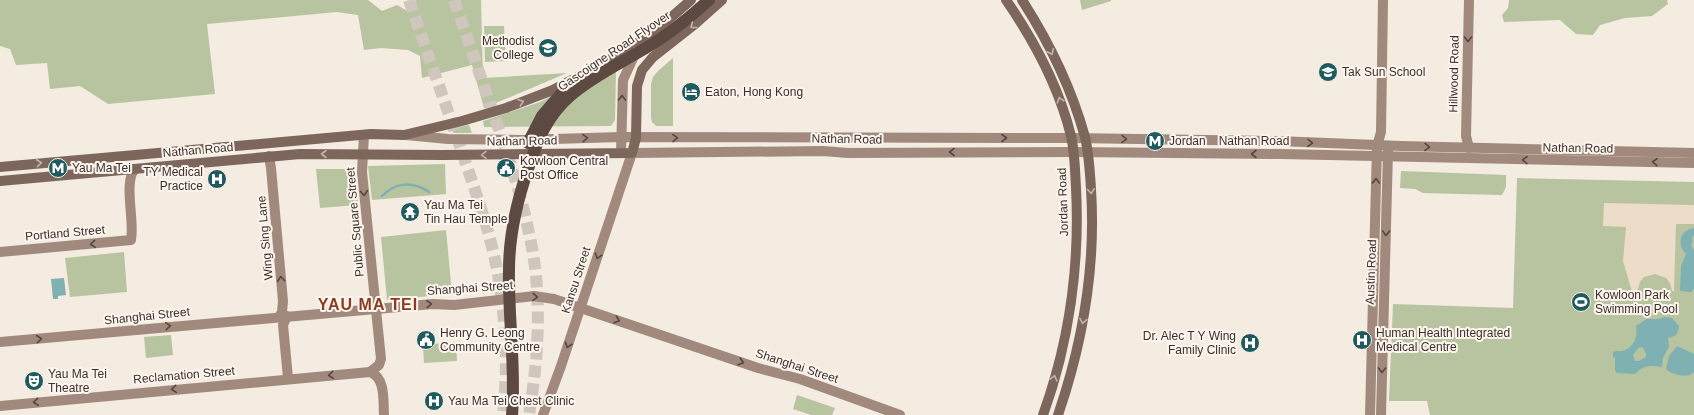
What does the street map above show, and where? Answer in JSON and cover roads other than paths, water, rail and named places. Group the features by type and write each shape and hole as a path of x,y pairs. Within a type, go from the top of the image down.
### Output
{"highway":[{"name":"Gascoigne Road Flyover","path":"506,415 507,380 502,285 504,253 508,218 516,186 527,146 536,126 549,105 572,84 647,39 677,18 699,0"},
{"name":"Gascoigne Road Flyover","path":"512,415 513,380 509,285 510,252 519,199 540,136 555,111 572,95 597,77 667,34 709,0"}],"main road":[{"name":"Nathan Road","path":"404,135 484,115 553,90 602,64 652,34 691,0"},
{"path":"632,153 636,138 636,96 639,76 642,70 653,57 705,16 722,0"},
{"name":"Jordan Road","path":"1006,0 1034,42 1056,87 1072,138 1074,152 1078,217 1073,284 1069,316 1063,344 1043,415"},
{"path":"1022,0 1057,63 1069,91 1085,138 1088,152 1093,214 1089,282 1074,366 1058,415"},
{"name":"Austin Road","path":"1370,415 1377,146 1382,132 1383,0"},
{"name":"Hillwood Road","path":"1469,0 1466,136 1469,148"},
{"path":"621,153 623,80 626,70 638,50 652,34"},
{"name":"Austin Road","path":"1381,415 1388,157 1388,146 1382,132"},
{"name":"Nathan Road","path":"0,167 131,154 364,135 404,135 455,139 520,140 621,138 1085,138 1278,141 1377,146 1694,153"},
{"name":"Public Square Street","path":"364,135 362,172 381,359 379,365 370,372"},
{"name":"Nathan Road","path":"0,182 300,154 459,155 792,151 848,153 1088,152 1694,163"},
{"name":"Kansu Street","path":"543,415 632,153"},
{"name":"Wing Sing Lane","path":"269,156 272,168 288,378"},
{"name":"Portland Street","path":"0,252 132,236 129,183 131,174 135,169"},
{"name":"Shanghai Street","path":"0,342 433,304 454,305 534,296 554,299 758,368 800,379 900,415"},
{"path":"370,372 376,374 380,379 384,415"},
{"name":"Reclamation Street","path":"0,406 288,378 370,372"}],"water":[{"path":"1694,228 1694,235 1692,238 1693,241 1691,245 1694,250 1694,288 1692,292 1680,291 1681,266 1686,254 1680,242 1685,232"},
{"path":"64,278 66,295 58,296 58,299 53,299 51,279"},
{"path":"1665,317 1672,318 1679,326 1676,335 1668,338 1669,347 1663,358 1662,367 1647,366 1635,374 1617,373 1615,370 1615,358 1613,356 1613,352 1626,350 1632,345 1636,338 1636,326 1647,319 1658,319","holes":["1642,347 1646,353 1646,357 1639,361 1635,361 1633,355 1638,348"]},
{"path":"1677,346 1694,354 1694,372 1691,374 1684,376 1672,373 1666,369 1669,356"}],"waterway":[{"path":"382,196 393,188 405,185 417,186 429,192"}],"tunnel":[{"path":"409,0 474,187 496,264 500,283 506,345 503,415"},
{"path":"454,0 513,173 524,210 532,248 537,286 538,323 536,360 529,415"}],"place":[{"name":"Methodist College","path":"548,48"},
{"name":"Tak Sun School","path":"1328,72"},
{"name":"Eaton, Hong Kong","path":"691,92"},
{"name":"Jordan","path":"1155,141"},
{"name":"Yau Ma Tei","path":"58,168"},
{"name":"Kowloon Central Post Office","path":"506,168"},
{"name":"TY Medical Practice","path":"217,179"},
{"name":"Yau Ma Tei Tin Hau Temple","path":"410,212"},
{"name":"Kowloon Park Swimming Pool","path":"1581,302"},
{"name":"Henry G. Leong Community Centre","path":"426,340"},
{"name":"Human Health Integrated Medical Centre","path":"1362,340"},
{"name":"Dr. Alec T Y Wing Family Clinic","path":"1250,343"},
{"name":"Yau Ma Tei Theatre","path":"34,381"},
{"name":"Yau Ma Tei Chest Clinic","path":"434,401"}],"district":[{"name":"YAU MA TEI","path":"368,304"}]}
